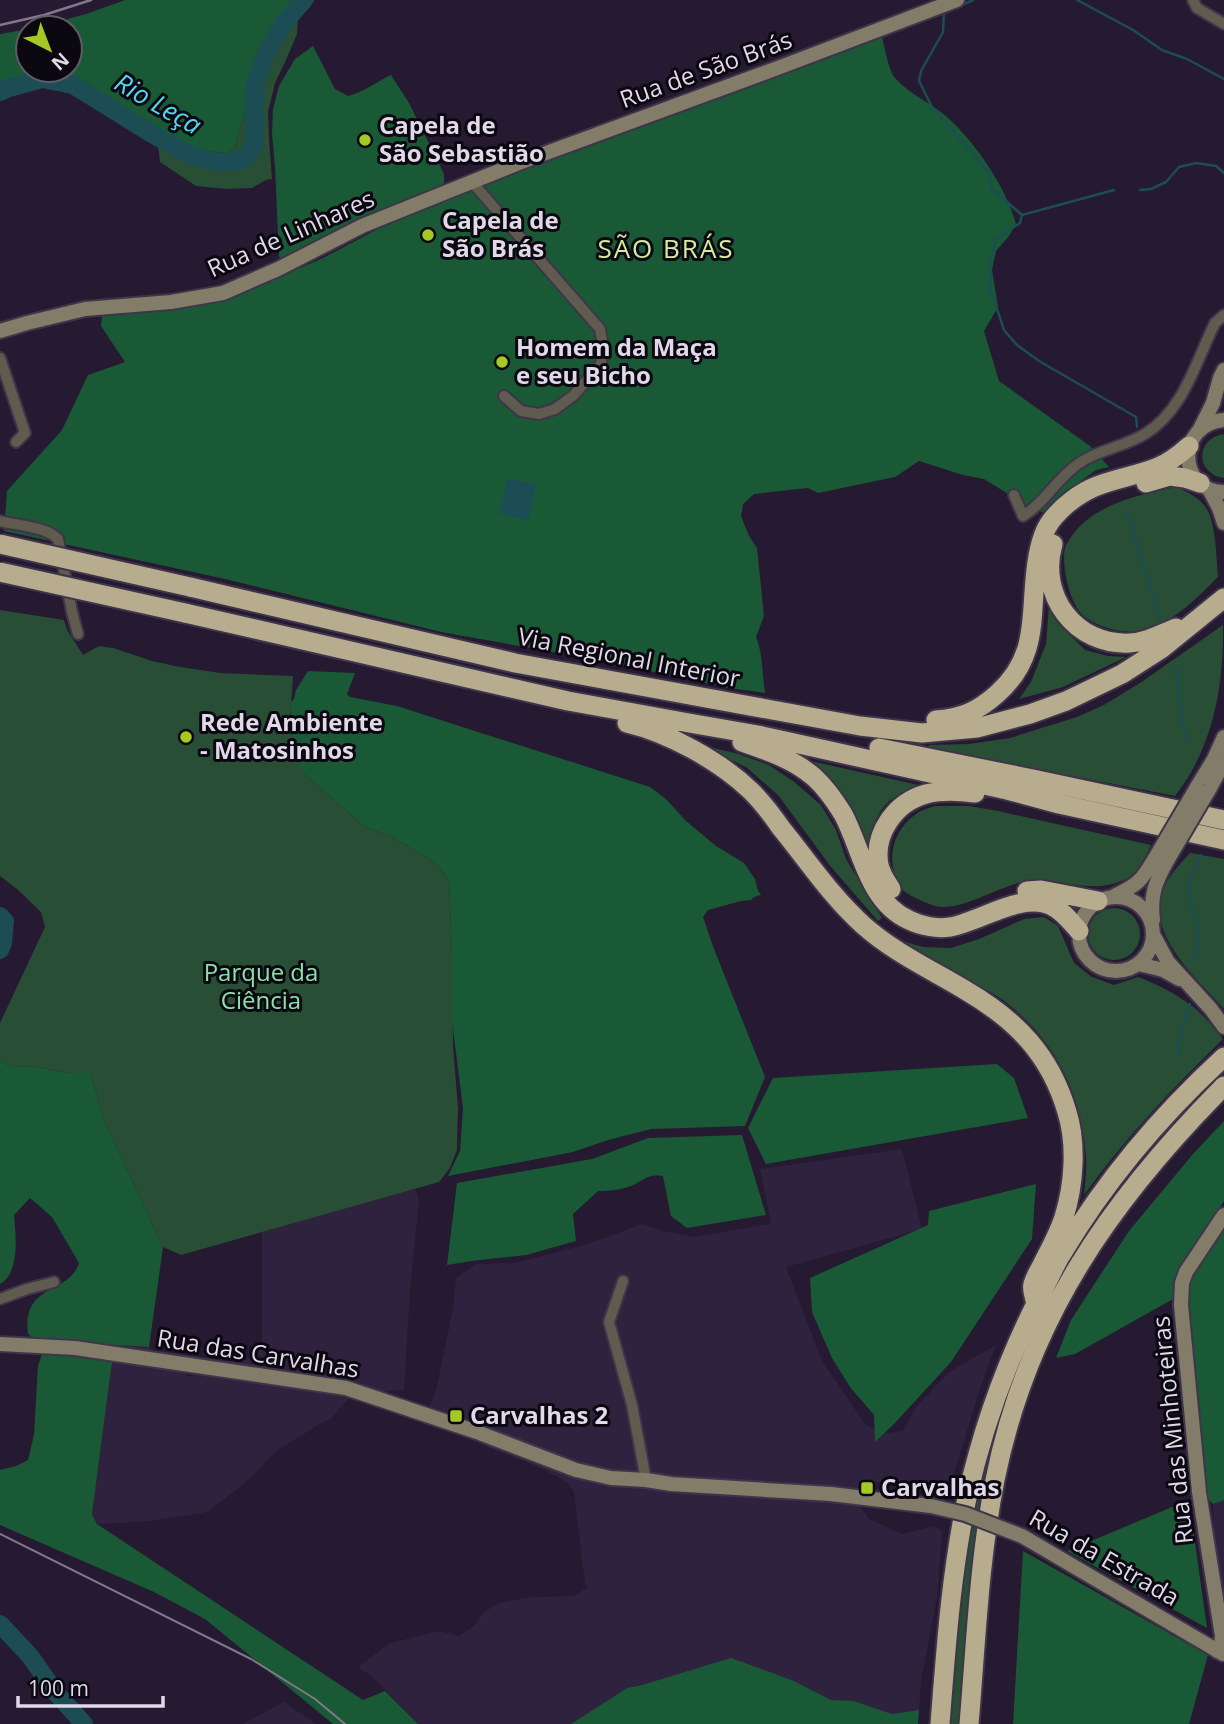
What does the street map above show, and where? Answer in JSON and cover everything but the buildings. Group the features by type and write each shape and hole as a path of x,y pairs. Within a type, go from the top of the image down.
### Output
{"highway":[{"path":"860,726 947,719 964,716 983,707 1008,684 1020,667 1028,647 1032,627 1035,570 1050,522 1068,504 1095,486 1158,467 1189,446"},
{"path":"1200,618 1146,641 1128,643 1091,636 1078,628 1065,614 1054,596 1049,556 1061,525 1077,508 1101,495 1170,476 1211,488"},
{"name":"Via Regional Interior","path":"0,544 515,663 860,726 922,733 977,728 1030,715 1066,701 1122,674 1161,649 1224,598"},
{"path":"0,572 568,701 758,734 1224,840"},
{"path":"694,695 745,718 1224,820"},
{"path":"568,701 597,716 664,734 722,768 751,791 840,903 865,927 916,963 994,1009 1030,1041 1045,1060 1068,1115 1073,1147 1072,1181 1064,1217 1032,1285 1036,1304"},
{"path":"689,723 773,752 794,762 814,777 844,816 863,863 884,901 894,912 908,920 928,926 948,927 1009,906 1039,901 1052,905 1063,913 1079,931"},
{"path":"1059,804 961,791 926,794 899,808 881,835 878,850 884,879 904,904 929,915 964,913 1024,891 1041,890 1106,899"},
{"path":"940,1724 953,1580 968,1497 975,1465 1010,1361 1062,1253 1097,1200 1133,1152 1224,1057"},
{"path":"969,1724 981,1581 991,1504 1005,1437 1030,1362 1060,1299 1105,1224 1154,1161 1224,1086"}],"main road":[{"name":"Rua de São Brás","path":"472,182 957,0"},
{"name":"Rua de Linhares","path":"0,331 85,309 171,302 223,293 278,269 362,226 472,182"},
{"path":"1224,370 1213,403 1189,446 1188,460 1192,472 1211,488 1224,523"},
{"path":"1200,429 1210,423 1224,420"},
{"path":"1203,788 1224,737"},
{"path":"1161,859 1151,905 1154,930 1152,946 1147,956 1128,970 1104,970 1093,964 1080,943 1079,931 1088,909 1134,888 1161,859 1203,788 1224,762"},
{"path":"1106,899 1124,897 1143,907 1149,915 1167,962 1224,1027"},
{"path":"1139,964 1163,970 1186,983"},
{"name":"Rua das Minhoteiras","path":"1220,1653 1221,1608 1199,1492 1181,1305 1182,1283 1186,1272 1224,1215"},
{"name":"Rua das Carvalhas","path":"0,1343 75,1348 346,1388 477,1432 576,1470 611,1478 831,1494"},
{"name":"Rua da Estrada","path":"831,1494 931,1506 965,1514 1022,1536 1220,1653"}],"street":[{"path":"1193,0 1197,8 1224,24"},
{"path":"472,182 600,329 603,346 601,363 574,395 555,410 539,414 522,411 504,396"},
{"path":"1013,495 1024,516 1046,498 1073,467 1090,456 1143,435 1160,424 1178,402 1215,323 1224,316"},
{"path":"0,358 25,433 16,442"},
{"path":"0,521 46,531 58,539 78,634"},
{"path":"623,1281 609,1321 632,1405 646,1480"},
{"path":"0,1298 54,1282"}],"shaded area":[{"path":"507,479 536,484 528,520 500,514"},
{"path":"902,1149 922,1229 786,1267 822,1361 865,1424 881,1434 903,1431 916,1407 949,1372 996,1345 954,1474 946,1483 907,1487 878,1482 865,1486 855,1499 869,1519 902,1534 934,1526 942,1530 937,1598 921,1681 919,1710 892,1714 854,1701 831,1700 794,1681 642,1685 627,1688 571,1724 418,1724 373,1677 358,1667 390,1643 440,1631 459,1636 474,1626 484,1612 499,1603 531,1597 575,1596 588,1587 585,1583 574,1492 567,1482 430,1419 423,1411 431,1404 436,1390 453,1309 456,1278 476,1264 515,1263 588,1244 642,1224 694,1237 769,1224 771,1222 760,1169"},
{"path":"415,1188 419,1201 404,1390 356,1393 331,1419 275,1452 252,1477 209,1511 140,1522 98,1524 92,1514 116,1345 149,1347 189,1377 236,1359 246,1360 262,1345 262,1232"},
{"path":"1224,1500 1224,1654 1217,1651 1213,1504"},
{"path":"284,1702 316,1724 243,1724"}],"green space":[{"path":"125,0 293,0 269,33 252,73 235,147 228,153 196,150 84,83 86,14"},
{"path":"293,0 315,0 298,17 297,34 275,83 268,112 272,179 252,188 196,186 160,162 156,128 196,150 228,153 235,147 252,73 269,33"},
{"path":"14,32 14,82 0,88 0,34"},
{"path":"881,32 888,63 895,78 947,117 968,139 997,180 1016,224 996,251 992,270 998,307 984,331 999,381 1090,446 1109,467 1096,470 1044,512 1032,511 984,479 919,461 895,477 818,493 808,488 754,494 743,504 741,516 757,548 764,616 756,637 765,693 441,632 225,579 4,531 7,491 62,430 88,375 125,362 101,326 102,316 224,301 323,258 380,228"},
{"path":"313,46 335,89 348,96 391,75 409,103 444,174 444,182 441,188 284,261 279,257 273,109 279,86 295,59"},
{"path":"1224,434 1224,478 1208,470 1202,456 1208,442"},
{"path":"1177,487 1199,500 1208,511 1214,533 1218,577 1179,613 1151,628 1117,630 1085,617 1075,604 1066,575 1065,548 1071,537 1089,518 1112,505 1139,495"},
{"path":"1049,606 1059,624 1085,650 1126,657 1063,687 1019,699 1031,682 1046,644"},
{"name":"Parque da Ciência","path":"0,610 64,620 67,630 83,655 99,646 180,667 220,673 293,676 290,720 303,773 365,827 391,836 438,865 449,882 453,1046 458,1108 457,1150 450,1168 439,1182 181,1255 163,1247 105,1123 90,1073 9,1066 0,1061 0,1023 45,927 41,912 0,876"},
{"path":"1223,625 1221,671 1214,715 1199,758 1175,796 928,748 929,745 969,744 1010,738 1077,717 1104,705 1140,683"},
{"path":"308,671 355,673 347,694 350,697 397,706 650,787 716,846 744,863 755,879 761,895 708,910 703,917 765,1077 745,1126 651,1129 573,1152 448,1176 460,1151 463,1108 452,1021 449,882 438,865 391,836 365,827 303,773 294,748 290,703"},
{"path":"713,748 769,765 821,805 836,830 846,859 882,918 878,921 831,867 778,795 746,767 712,751"},
{"path":"806,760 923,786 897,796 881,810 873,830 870,855 834,782 821,770 805,763"},
{"path":"935,806 969,806 998,811 1151,845 1132,875 1109,885 1085,886 1027,881 956,906 935,906 902,889 894,871 892,853 897,835 908,820"},
{"path":"1190,853 1224,859 1224,1009 1186,968 1166,936 1160,918 1160,901 1166,883"},
{"path":"1114,908 1124,910 1132,916 1138,924 1138,944 1132,952 1124,958 1114,960 1104,958 1096,952 1090,944 1088,934 1090,924 1096,916 1104,910"},
{"path":"1044,917 1058,926 1074,963 1092,977 1114,985 1138,977 1161,987 1197,1010 1223,1039 1150,1114 1084,1195 1084,1135 1072,1092 1053,1053 1025,1019 1002,999 952,973 902,941 923,947 951,948 1024,919"},
{"path":"0,1061 9,1066 90,1073 105,1123 163,1247 149,1347 116,1345 92,1514 97,1524 363,1700 385,1691 418,1724 333,1724 205,1619 154,1592 0,1525 0,1470 28,1460 34,1435 38,1366 44,1348 28,1334 28,1317 39,1297 66,1281 79,1263 52,1217 30,1198 14,1215 14,1263 11,1272 0,1284"},
{"path":"997,1064 1014,1078 1028,1118 766,1164 748,1128 773,1078"},
{"path":"1224,1121 1224,1201 1174,1279 1173,1299 1075,1354 1056,1358 1071,1320 1129,1231"},
{"path":"742,1135 766,1215 687,1228 671,1216 663,1176 653,1176 627,1187 598,1191 573,1214 576,1241 526,1255 447,1265 457,1183 592,1159 648,1138"},
{"path":"1036,1184 1032,1239 951,1362 875,1442 874,1415 850,1387 832,1358 812,1312 810,1278 928,1225 929,1211"},
{"path":"1224,1228 1224,1500 1213,1504 1207,1498 1187,1297 1192,1275"},
{"path":"1008,1394 989,1465 960,1724 949,1724 961,1598 974,1515 994,1434"},
{"path":"1189,1500 1207,1628 1067,1551"},
{"path":"1023,1551 1208,1655 1189,1724 1013,1724"},
{"path":"731,1658 794,1681 831,1700 854,1701 892,1714 919,1710 918,1724 571,1724 627,1688"}],"waterway":[{"name":"Rio Leça","path":"0,92 42,79 73,85 192,156 223,163 241,160 254,145 255,85 266,53 283,24 304,0"},
{"path":"973,0 944,13 943,32 921,71 919,81 932,107 990,174 991,188 1022,215 1114,190"},
{"path":"1077,0 1133,30 1162,50 1187,59 1224,79"},
{"path":"1140,190 1151,189 1166,182 1179,167 1196,163 1216,166 1224,173"},
{"path":"1022,215 1020,223 996,239 991,258 990,288 1004,330 1017,345 1039,361 1136,417 1137,427"},
{"path":"1127,512 1160,619"},
{"path":"1176,668 1187,742"},
{"path":"1193,962 1199,935 1188,885 1201,855"},
{"name":"Rio Leça","path":"0,916 5,921 0,950"},
{"path":"1180,1058 1178,1045 1190,1004"},
{"name":"Rio Leça","path":"0,1624 30,1656 56,1693 84,1724"}],"tram line":[{"path":"0,1534 251,1659 315,1699 345,1724"}],"railway":[{"path":"0,25 91,0"}],"place":[{"name":"Capela de São Sebastião","path":"365,140"},
{"name":"Capela de São Brás","path":"428,235"},
{"name":"Homem da Maça e seu Bicho","path":"502,362"},
{"name":"Rede Ambiente - Matosinhos","path":"186,737"},
{"name":"Carvalhas 2","path":"456,1416"},
{"name":"Carvalhas","path":"867,1488"}],"district":[{"name":"SÃO BRÁS","path":"666,249"}]}
